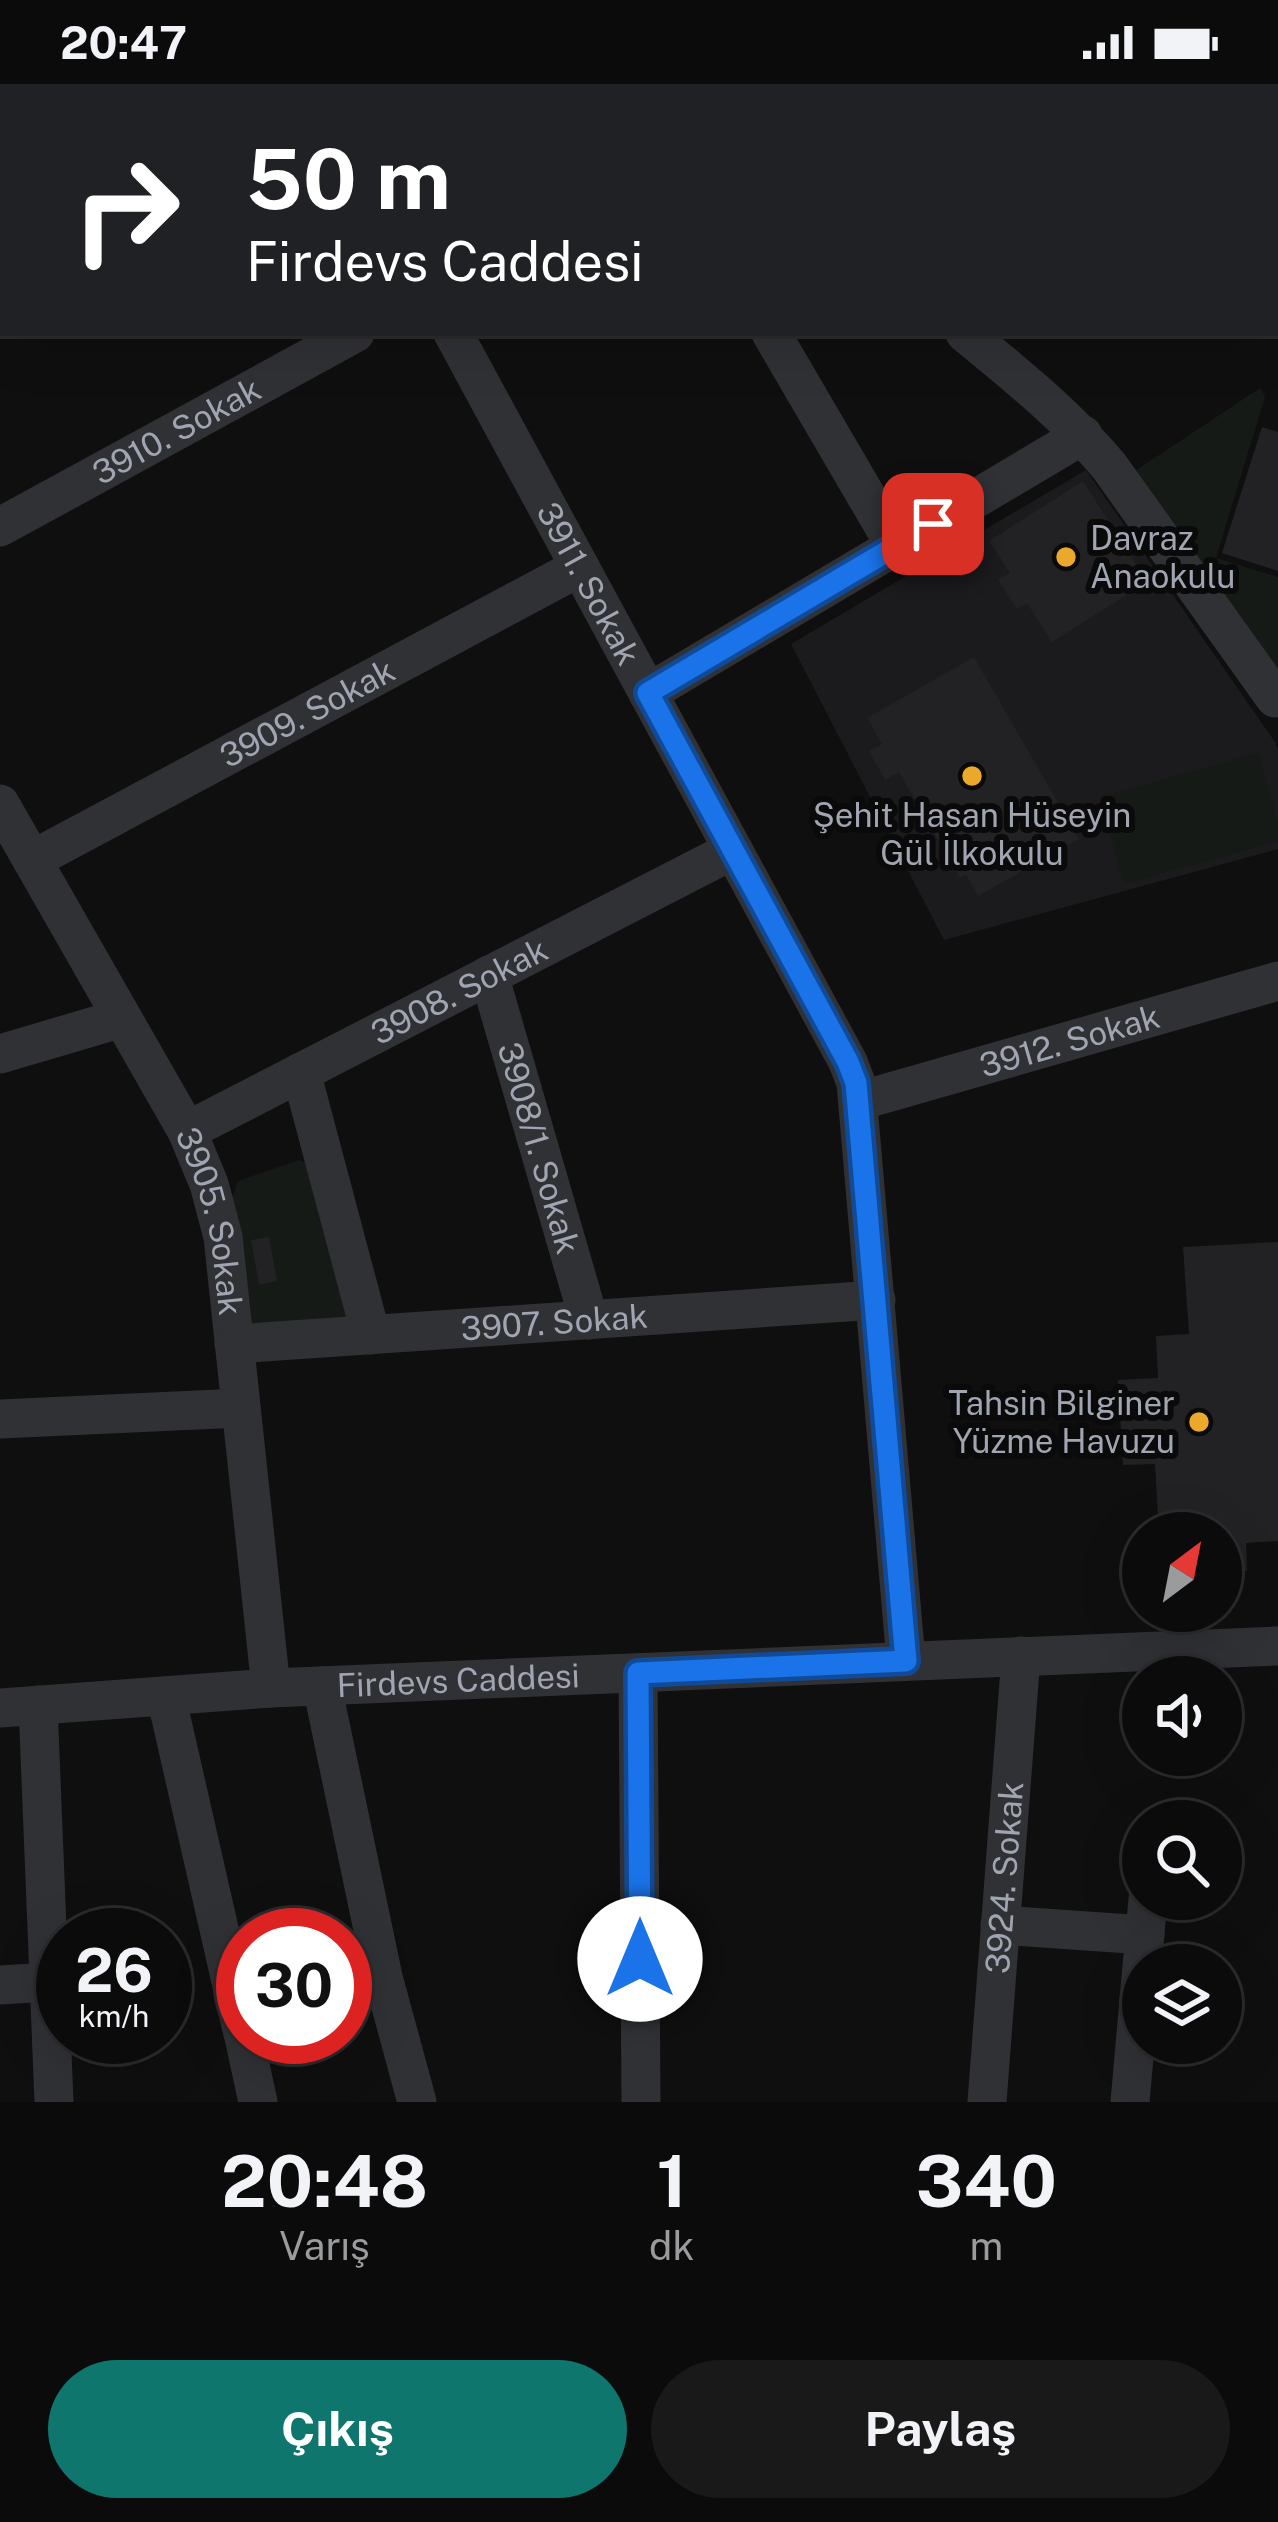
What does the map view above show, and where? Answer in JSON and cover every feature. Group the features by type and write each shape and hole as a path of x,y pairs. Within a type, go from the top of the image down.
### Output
{"street":[{"name":"3910. Sokak","path":"0,527 350,336"},
{"name":"3911. Sokak","path":"456,336 848,1062 860,1101 906,1661"},
{"path":"773,336 896,547"},
{"path":"968,336 1083,435 1277,700"},
{"path":"648,693 1083,435"},
{"name":"3909. Sokak","path":"32,860 580,567"},
{"name":"3905. Sokak","path":"0,804 187,1131 209,1184 223,1237 271,1688"},
{"name":"3908. Sokak","path":"187,1131 733,850"},
{"name":"3908/1. Sokak","path":"489,975 589,1320"},
{"name":"3912. Sokak","path":"860,1101 1278,981"},
{"path":"0,1054 122,1018"},
{"path":"301,1072 371,1335"},
{"name":"3907. Sokak","path":"235,1344 876,1300"},
{"path":"0,1419 241,1408"},
{"name":"Firdevs Caddesi","path":"19,1706 271,1688 1278,1646"},
{"name":"3924. Sokak","path":"987,2102 1021,1656"},
{"path":"638,1673 641,2102"},
{"path":"322,1686 383,1977 417,2102"},
{"path":"166,1696 216,1917"},
{"path":"19,1706 41,1908"},
{"path":"1000,1925 1122,1918"},
{"path":"1130,2102 1146,1920"},
{"path":"0,1985 36,1983"},
{"path":"52,2064 54,2102"},
{"path":"250,2064 259,2102"}],"shaded area":[{"path":"1260,388 1265,397 1216,558 1278,577 1278,678 1135,471"},
{"path":"1086,470 1275,742 1278,849 944,940 791,644"},
{"path":"1258,753 1278,823 1278,841 1124,884 1100,797"},
{"path":"299,1160 315,1168 356,1320 251,1330 232,1197 238,1181"}],"building":[{"path":"1262,427 1278,432 1278,571 1222,553"},
{"name":"Davraz Anaokulu","path":"1083,481 1147,582 1052,642 1027,603 1017,609 998,580 1010,573 989,541"},
{"name":"Şehit Hasan Hüseyin Gül İlkokulu","path":"974,657 1079,839 978,896 966,875 960,878 899,772 885,780 869,751 882,744 867,718"},
{"path":"269,1237 277,1281 259,1285 251,1240"},
{"name":"Tahsin Bilginer Yüzme Havuzu","path":"1278,1242 1278,1541 1246,1543 1247,1571 1242,1571 1242,1512 1158,1512 1155,1464 1123,1465 1118,1380 1158,1378 1156,1336 1189,1334 1183,1247"}],"place":[{"name":"Davraz Anaokulu","path":"1066,557"},
{"name":"Şehit Hasan Hüseyin Gül İlkokulu","path":"972,776"},
{"name":"Tahsin Bilginer Yüzme Havuzu","path":"1199,1422"}],"route":[{"path":"640,1959 638,1673 906,1661 856,1083 648,693 933,524"}]}
